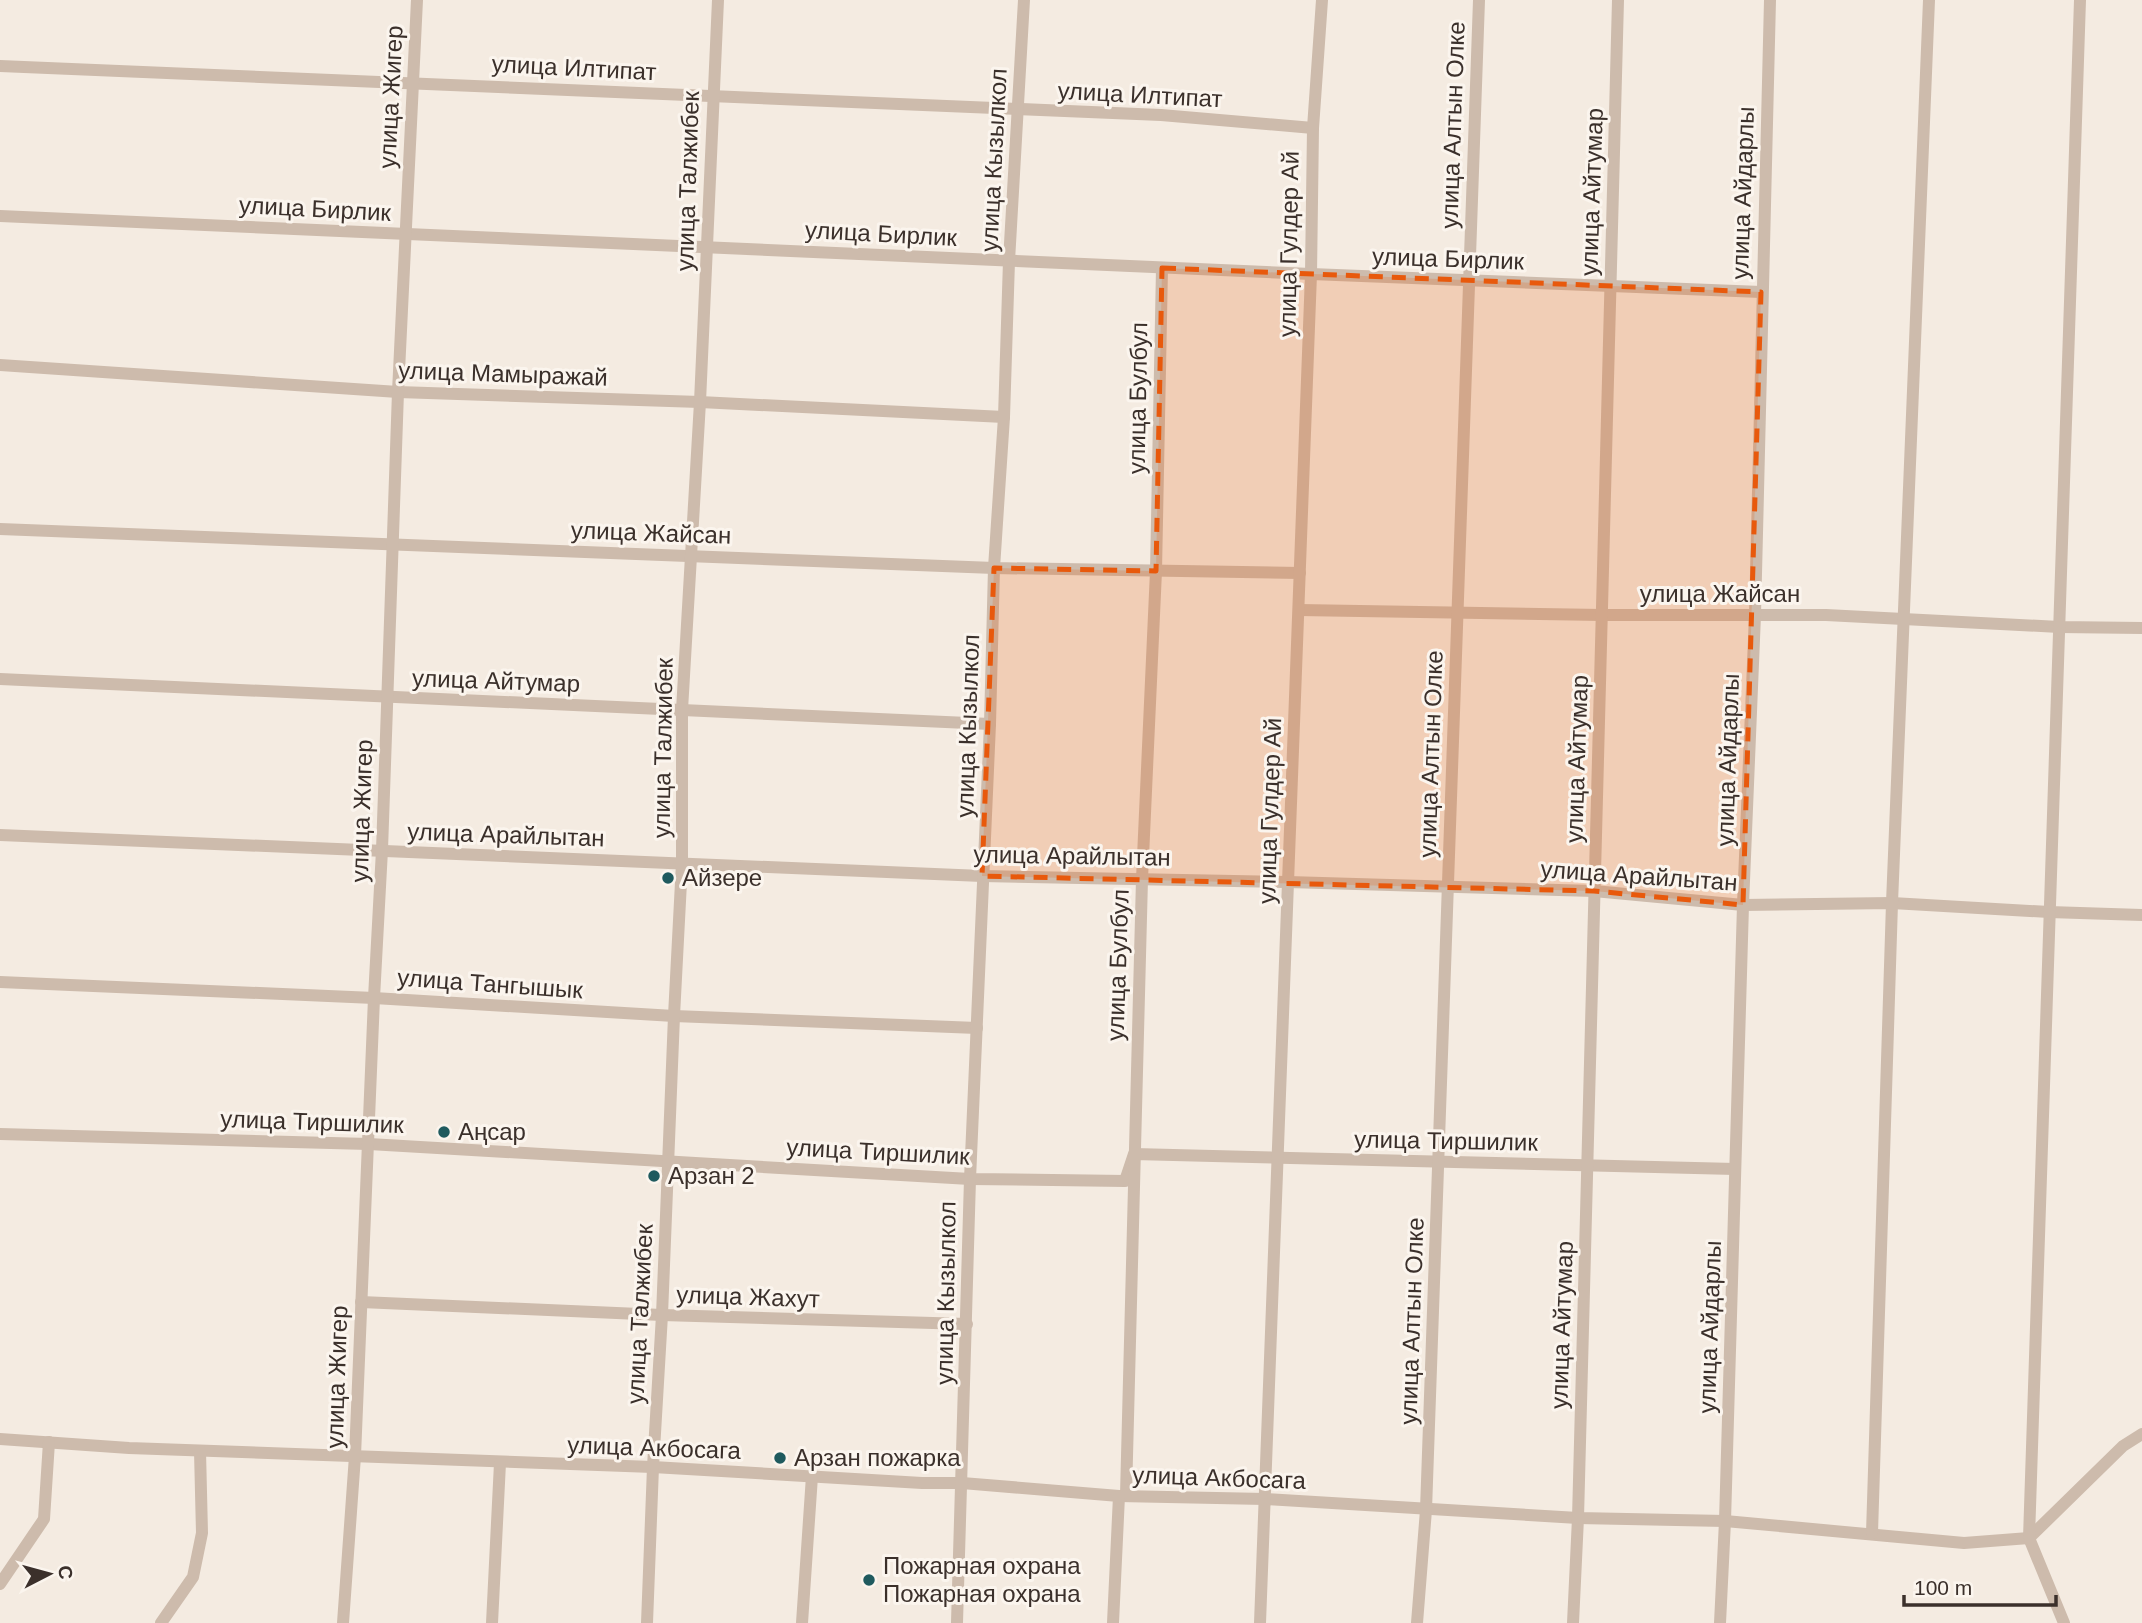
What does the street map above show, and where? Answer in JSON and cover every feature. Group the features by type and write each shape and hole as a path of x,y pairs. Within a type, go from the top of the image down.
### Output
{"street":[{"name":"улица Жигер","path":"343,1623 355,1456 382,850 398,392 417,0"},
{"name":"улица Талжибек","path":"647,1623 682,863 682,710 700,402 718,0"},
{"name":"улица Кызылкол","path":"957,1623 970,1179 990,724 994,568 1024,0"},
{"name":"улица Гулдер Ай","path":"1260,1623 1311,274 1312,128 1322,0"},
{"name":"улица Алтын Олке","path":"1417,1623 1426,1510 1479,0"},
{"name":"улица Айтумар","path":"1573,1623 1618,0"},
{"name":"улица Айдарлы","path":"1720,1623 1755,615 1770,0"},
{"path":"1872,1533 1892,903 1929,0"},
{"path":"2064,1623 2029,1538 2080,0"},
{"name":"улица Илтипат","path":"0,66 1161,115 1312,128"},
{"name":"улица Бирлик","path":"0,216 1761,292"},
{"name":"улица Булбул","path":"1112,1623 1122,1496 1142,879 1156,571 1162,268"},
{"name":"улица Мамыражай","path":"0,365 398,392 1004,416"},
{"name":"улица Жайсан","path":"0,529 994,568 1300,573"},
{"name":"улица Жайсан","path":"1299,610 1602,615 1826,615 2059,627 2142,628"},
{"name":"улица Айтумар","path":"0,679 990,724"},
{"name":"улица Арайлытан","path":"0,835 982,876 1594,891 1743,905 1892,903 2142,915"},
{"name":"улица Тангышык","path":"0,982 374,998 674,1016 977,1027"},
{"name":"улица Тиршилик","path":"0,1134 369,1144 970,1179 1125,1181 1134,1154 1735,1169"},
{"name":"улица Жахут","path":"361,1302 967,1324"},
{"path":"2029,1538 2123,1446 2142,1434"},
{"name":"улица Акбосага","path":"0,1439 200,1451 653,1467 962,1483 1122,1496 1265,1499 1578,1518 1725,1521 1964,1543 2029,1538"},
{"path":"0,1584 44,1518 49,1442"},
{"path":"161,1623 192,1577 202,1532 200,1451"},
{"path":"492,1623 500,1463"},
{"path":"802,1623 812,1476"}],"highlighted area":[{"path":"1162,268 1761,292 1743,905 1594,891 982,876 994,568 1156,571"}],"place":[{"name":"Айзере","path":"668,878"},
{"name":"Аңсар","path":"444,1132"},
{"name":"Арзан 2","path":"654,1176"},
{"name":"Арзан пожарка","path":"780,1458"},
{"name":"Пожарная охрана Пожарная охрана","path":"869,1580"}]}
